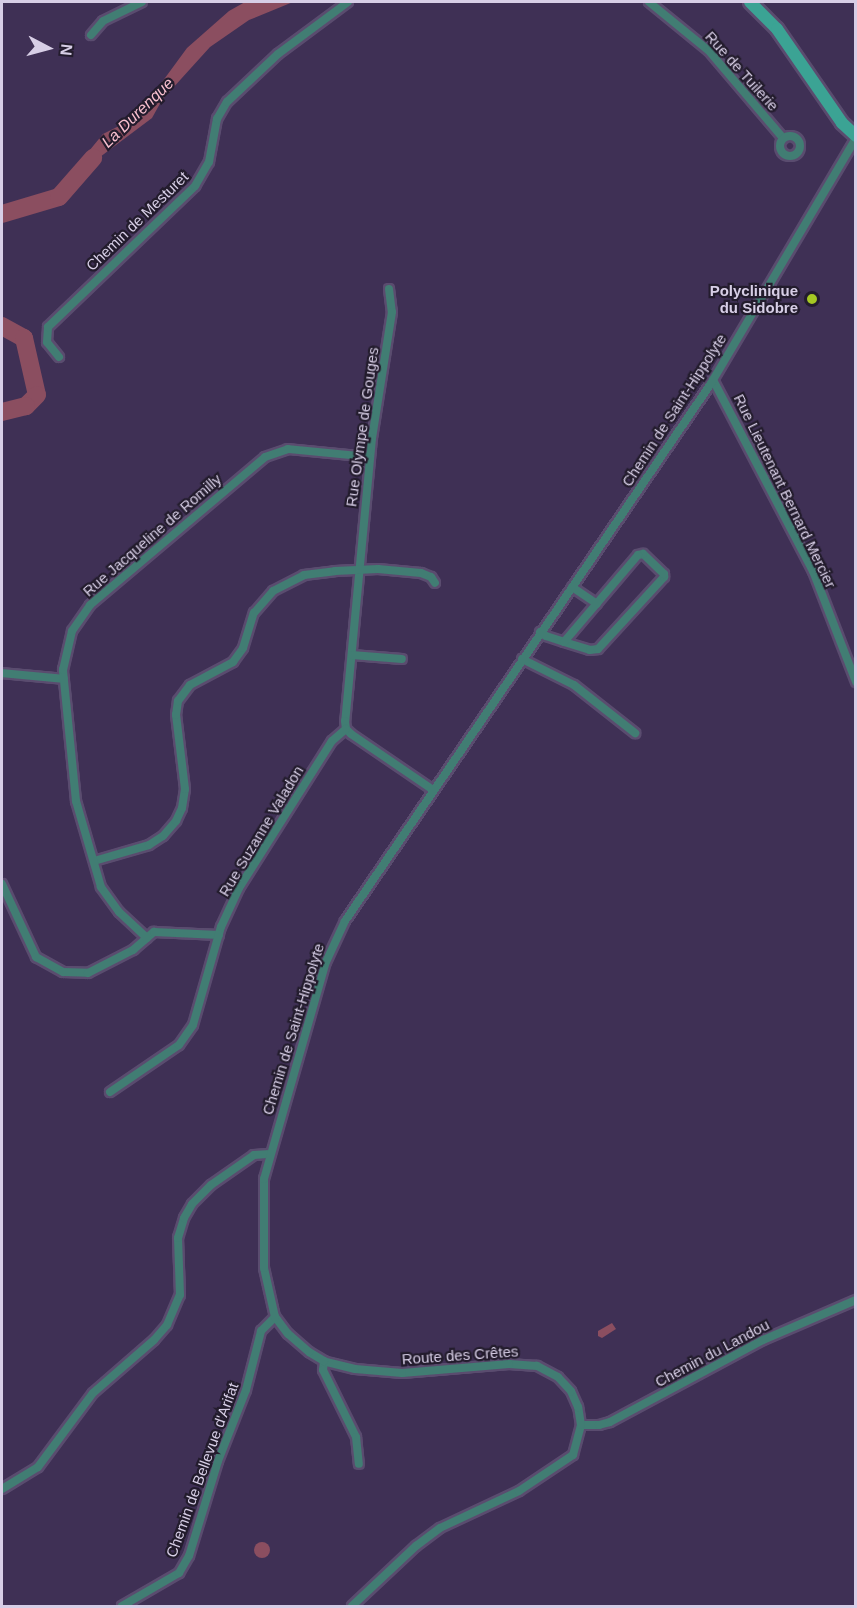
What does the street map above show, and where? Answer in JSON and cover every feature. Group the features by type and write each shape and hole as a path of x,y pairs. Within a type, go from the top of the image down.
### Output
{"street":[{"path":"91,35 103,21 142,2"},
{"name":"Chemin de Mesturet","path":"59,357 47,342 48,327 200,179 209,162 217,119 227,102 278,54 348,2"},
{"name":"Rue de Tuilerie","path":"650,2 709,51 783,138"},
{"path":"750,2 777,29 842,123 855,137"},
{"name":"Chemin de Saint-Hippolyte","path":"275,1317 265,1279 263,1196 270,1154 333,945 345,921 433,790 713,380 855,137"},
{"name":"Rue Olympe de Gouges","path":"346,729 370,457 392,312 388,289"},
{"name":"Rue Lieutenant Bernard Mercier","path":"713,380 813,571 855,682"},
{"name":"Rue Jacqueline de Romilly","path":"147,938 119,912 101,887 76,801 64,679 64,660 68,640 83,613 258,462 273,452 288,449 370,457"},
{"path":"540,632 564,642 590,650 598,649 664,578 664,574 640,554 564,642"},
{"path":"94,861 149,845 163,836 176,821 182,808 185,789 176,715 178,701 190,685 233,662 243,648 254,613 264,598 282,585 304,575 359,570 421,573 435,583"},
{"path":"572,587 594,606"},
{"path":"352,655 402,659"},
{"path":"522,659 574,685 635,733"},
{"path":"2,673 64,679"},
{"path":"346,729 433,790"},
{"name":"Rue Suzanne Valadon","path":"110,1092 179,1045 193,1025 219,935 239,888 332,741 346,729"},
{"path":"2,884 36,957 63,972 88,973 133,950 154,932 219,935"},
{"path":"2,1489 38,1467 93,1393 154,1340 166,1325 180,1295 178,1238 184,1218 192,1204 211,1185 254,1155 270,1154"},
{"name":"Chemin du Landou","path":"581,1425 599,1425 610,1422 763,1340 855,1300"},
{"name":"Route des Crêtes","path":"275,1317 296,1342 324,1361 355,1369 388,1373 509,1364 537,1366 558,1377 571,1391 578,1407 581,1425 573,1455 519,1491 440,1528 416,1546 352,1606"},
{"name":"Chemin de Bellevue d'Arifat","path":"122,1606 179,1573 189,1556 218,1461 246,1390 261,1331 275,1317"},
{"path":"324,1361 324,1370 356,1437 359,1464"}],"water":[{"path":"245,2 293,2 249,20 210,47 162,100 152,118 96,160 76,181 89,151 103,134 119,126 154,93 187,48 229,11"},
{"path":"612,1323 616,1329 602,1338 598,1336 598,1331"},
{"path":"259,1542 265,1542 270,1550 268,1556 259,1558 254,1553 254,1547"}],"waterway":[{"name":"La Durenque","path":"2,214 59,197 93,158"},
{"name":"La Durenque","path":"2,326 24,338 37,395 26,406 2,412"}],"place":[{"name":"Polyclinique du Sidobre","path":"812,299"}]}
